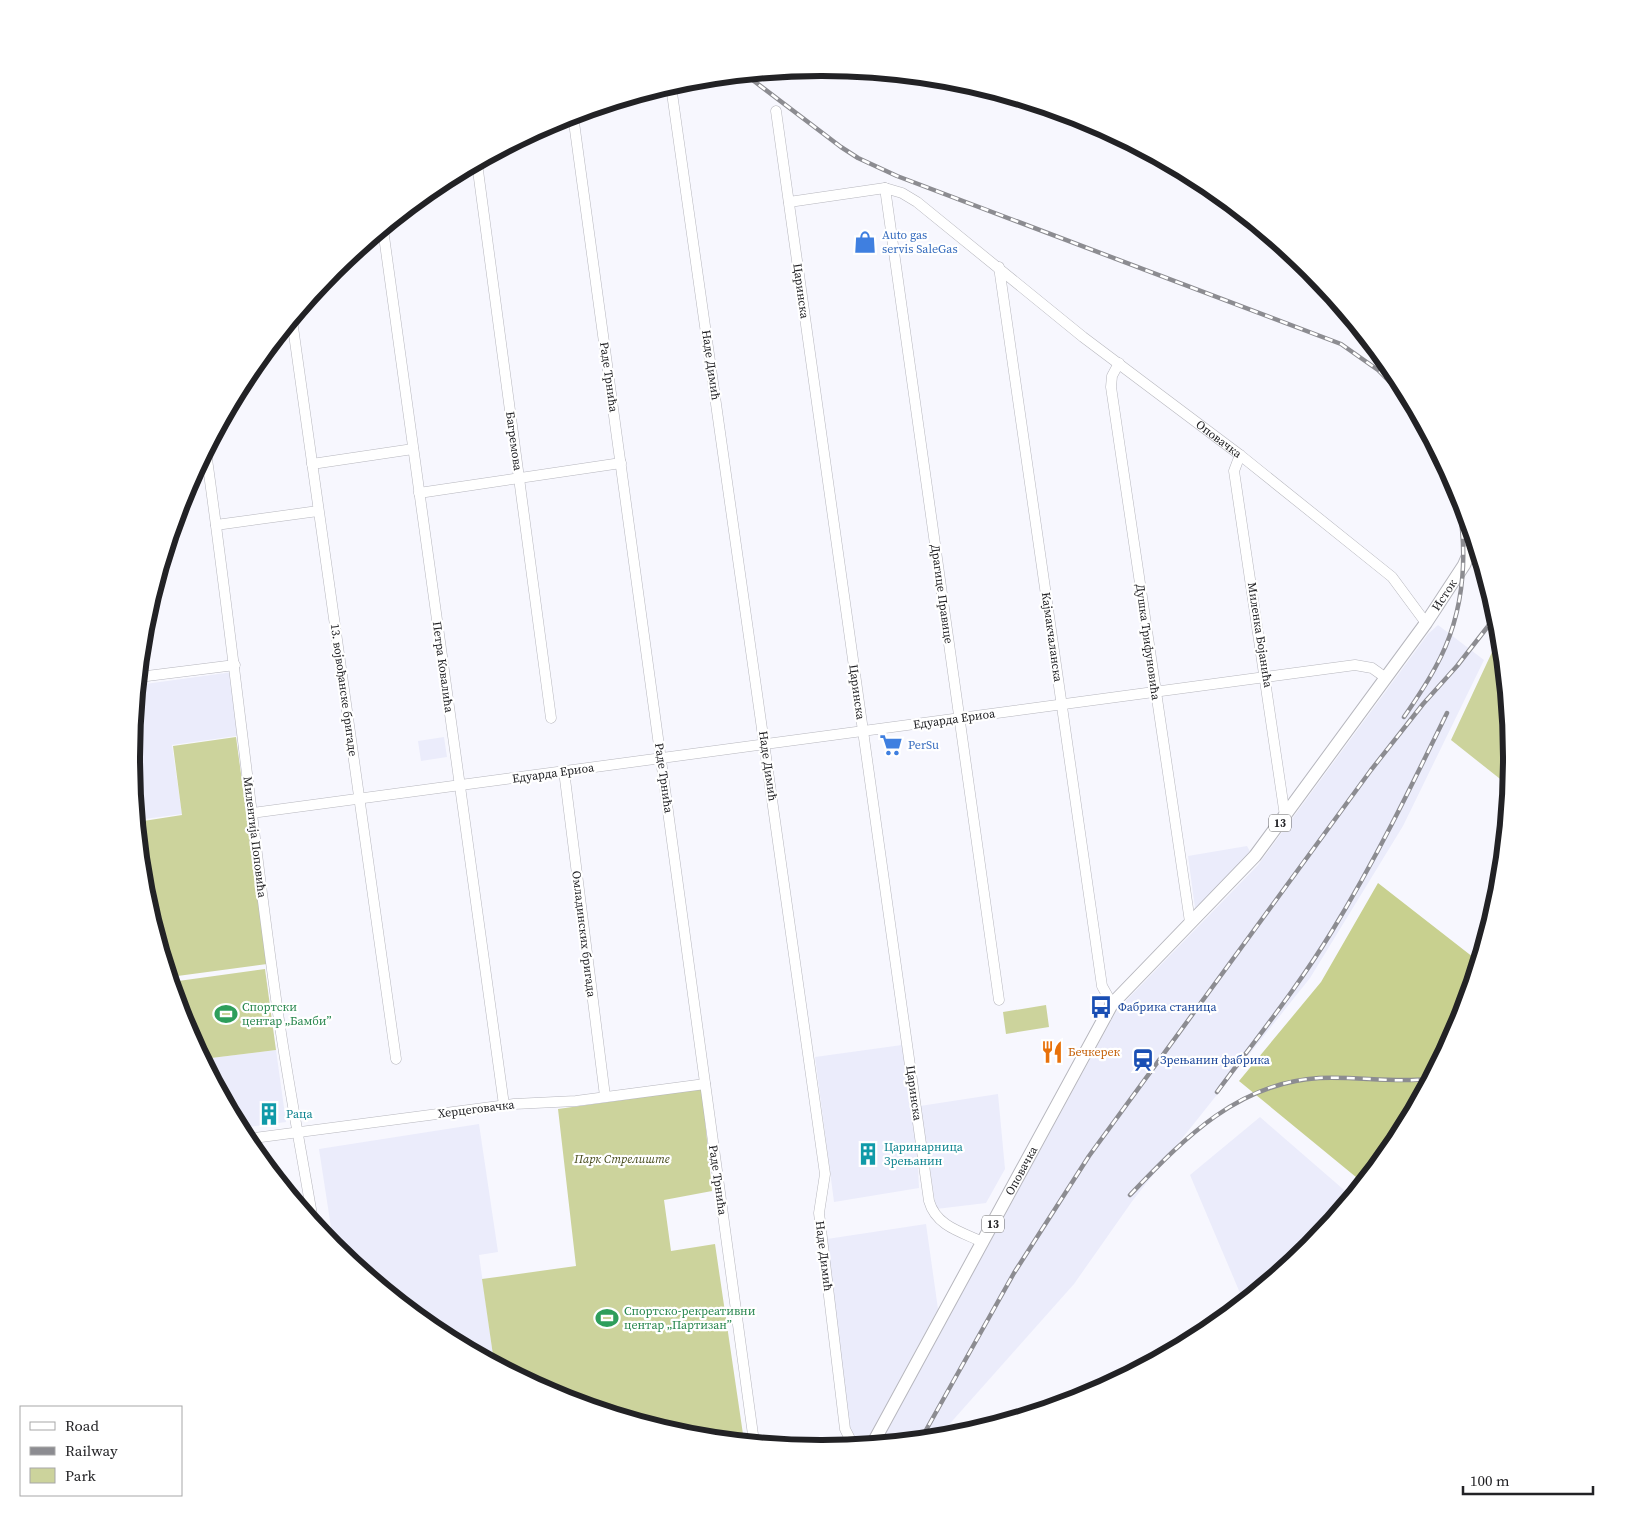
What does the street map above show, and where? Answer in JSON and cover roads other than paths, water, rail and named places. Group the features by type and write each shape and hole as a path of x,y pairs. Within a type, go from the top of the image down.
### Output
{"main road":[{"name":"Исток","path":"1426,623 1464,565 1470,550"},
{"name":"13","path":"1112,1004 1256,856 1426,623"},
{"name":"Оповачка","path":"877,1437 1112,1004"}],"street":[{"name":"Наде Димић","path":"672,93 826,1174 819,1213 845,1429 850,1439"},
{"name":"Царинска","path":"776,112 929,1201 936,1218 949,1227 983,1242"},
{"name":"Раде Трнића","path":"574,123 753,1436"},
{"name":"Багремова","path":"478,170 551,718"},
{"path":"789,202 885,188"},
{"name":"Оповачка","path":"885,188 902,193 917,202 1083,337 1240,455 1392,577 1426,623"},
{"name":"Драгице Правице","path":"885,188 999,1000"},
{"name":"Петра Ковалића","path":"384,235 504,1105"},
{"name":"Кајмакчаланска","path":"999,267 1102,986 1112,1004"},
{"name":"13. војвођанске бригаде","path":"293,328 396,1059"},
{"name":"Душка Трифуновића","path":"1119,364 1112,376 1112,386 1190,922"},
{"path":"312,464 414,449"},
{"name":"Миленка Бојанића","path":"1240,455 1234,471 1266,677 1285,816"},
{"name":"Милентија Поповића","path":"207,462 235,665 278,1014 291,1102 299,1132 311,1211"},
{"path":"420,493 621,463"},
{"path":"216,526 318,511"},
{"path":"145,676 235,665"},
{"name":"Едуарда Ериоа","path":"252,812 1355,665 1372,668 1386,678"},
{"name":"Омладинских бригада","path":"564,771 605,1096"},
{"name":"Херцеговачка","path":"256,1138 504,1105 540,1101 576,1101 705,1084"}],"railway":[{"path":"753,80 858,158 897,176 1341,344 1378,370 1390,382"},
{"path":"1404,717 1435,668 1446,646 1454,623 1462,576 1461,524"},
{"path":"925,1432 1014,1273 1089,1156 1371,770 1490,624"},
{"path":"1217,1092 1291,993 1348,905 1378,851 1447,713"},
{"path":"1130,1195 1191,1135 1237,1103 1262,1091 1289,1082 1319,1078 1423,1079"}],"place":[{"name":"Auto gas servis SaleGas","path":"865,242"},
{"name":"PerSu","path":"891,745"},
{"name":"Фабрика станица","path":"1101,1007"},
{"name":"Спортски центар „Бамби”","path":"226,1014"},
{"name":"Бечкерек","path":"1052,1052"},
{"name":"Зрењанин фабрика","path":"1143,1060"},
{"name":"Раца","path":"269,1114"},
{"name":"Царинарница Зрењанин","path":"868,1154"},
{"name":"Спортско-рекреативни центар „Партизан”","path":"607,1318"}],"park label":[{"name":"Парк Стрелиште","path":"622,1159"}]}
